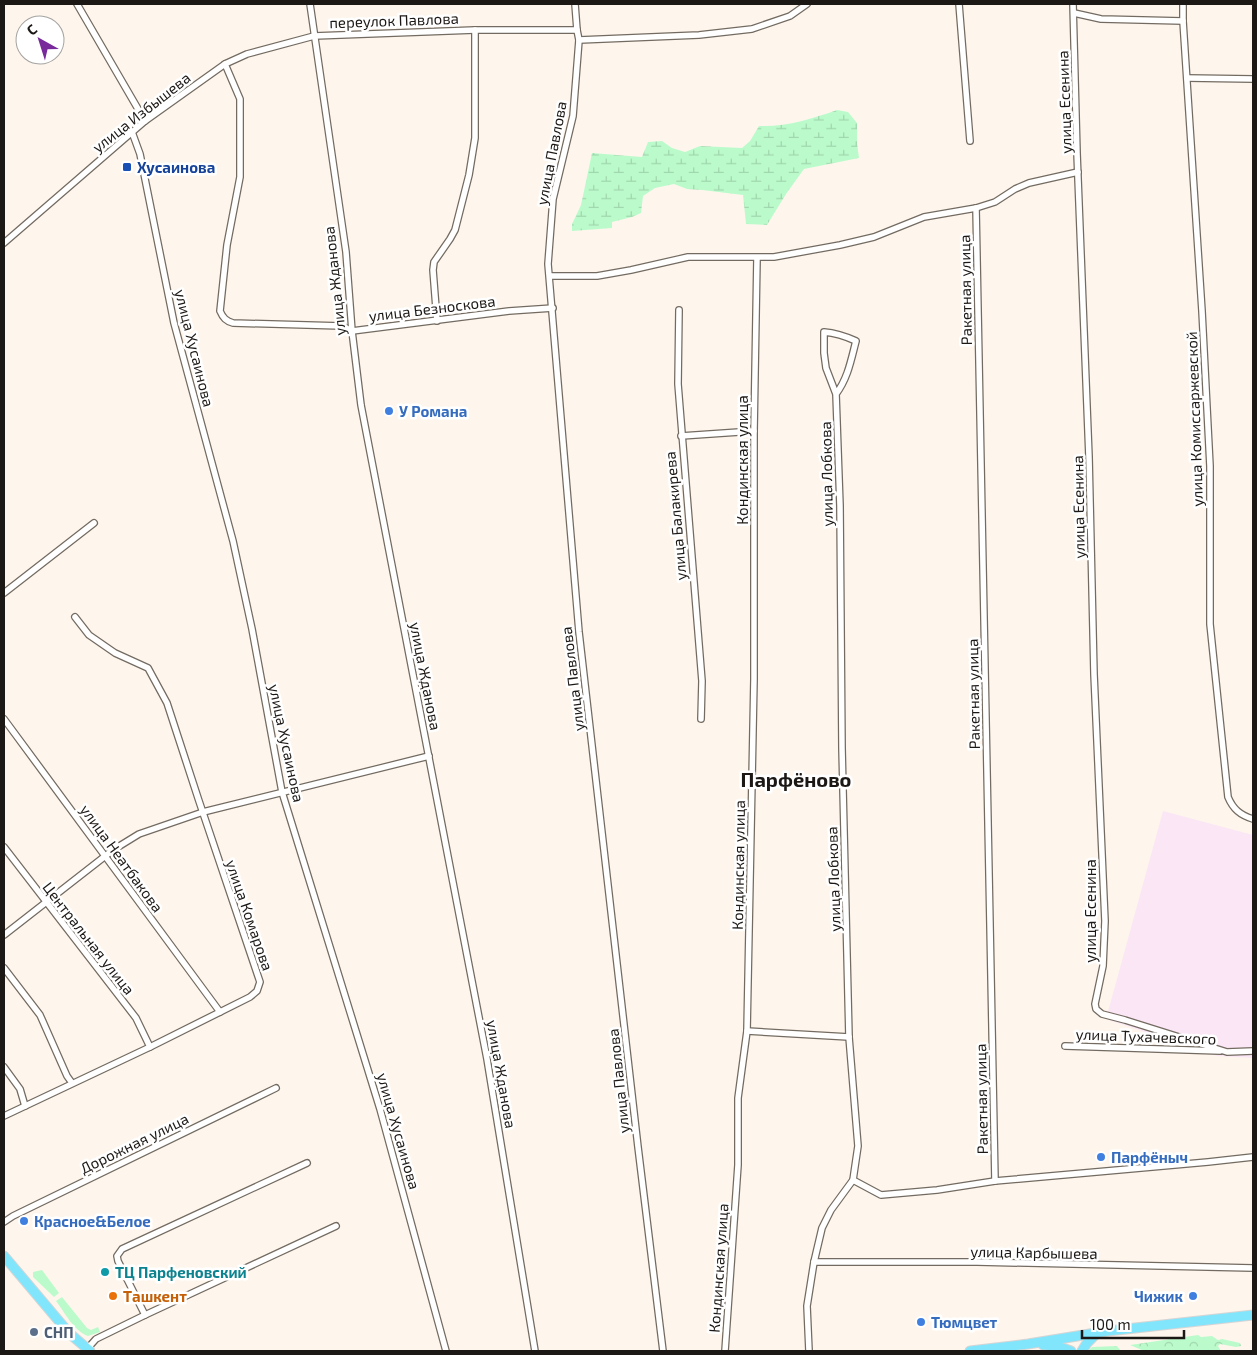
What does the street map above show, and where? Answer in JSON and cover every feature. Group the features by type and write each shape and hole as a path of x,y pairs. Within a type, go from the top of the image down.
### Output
{"main road":[{"path":"4,1256 69,1333 89,1350"},
{"path":"970,1351 1108,1331 1253,1315"},
{"path":"1082,1351 1097,1333"},
{"path":"1028,1344 1057,1346 1071,1351"}],"street":[{"path":"76,4 145,121"},
{"name":"улица Жданова","path":"310,4 346,252 352,331 361,405 487,1059 535,1351"},
{"name":"улица Павлова","path":"575,4 576,30 579,40 573,116 553,199 548,264 579,632 663,1351"},
{"path":"579,40 699,35 752,29 790,16 807,4"},
{"path":"959,4 970,141"},
{"name":"улица Есенина","path":"1073,4 1089,457 1094,674 1105,921 1103,966 1095,1004 1096,1008"},
{"name":"улица Комиссаржевской","path":"1183,4 1210,466 1210,624 1228,797 1236,811 1253,819"},
{"path":"1074,13 1101,19 1183,21"},
{"name":"переулок Павлова","path":"314,36 475,30 576,30"},
{"name":"переулок Павлова","path":"437,321 432,270 434,262 455,230 469,175 475,138 475,30"},
{"name":"улица Избышева","path":"4,244 145,121 225,64 247,54 314,36"},
{"name":"улица Безноскова","path":"225,64 240,99 240,176 227,245 220,311 226,321 233,323 342,326 352,331 509,311 553,308"},
{"path":"1187,78 1253,79"},
{"name":"улица Хусаинова","path":"132,132 140,154 174,323 233,541 252,629 282,792 380,1109 446,1351"},
{"path":"550,276 597,276 688,257 774,257 840,245 874,237 924,217 976,208 995,202 1015,189 1029,183 1078,172"},
{"name":"Ракетная улица","path":"976,208 995,1180"},
{"name":"Кондинская улица","path":"725,1351 738,1165 738,1098 747,1031 754,679 754,431 757,258"},
{"name":"улица Балакирева","path":"679,310 678,384 702,681 701,719"},
{"name":"улица Лобкова","path":"810,1351 807,1306 814,1262 822,1228 831,1210 853,1180 858,1146 849,1037 842,757 840,506 836,394 826,368 824,332 843,335 856,341 848,373 836,394"},
{"path":"681,436 754,431"},
{"path":"4,593 94,523"},
{"name":"улица Комарова","path":"4,1116 250,997 257,992 260,982 167,703 148,668 115,653 89,635 74,617"},
{"name":"улица Неатбакова","path":"4,720 220,1012"},
{"path":"4,935 121,844 139,834 202,812 429,756"},
{"name":"Центральная улица","path":"4,847 136,1018 150,1047"},
{"path":"4,968 40,1015 67,1076 72,1083"},
{"name":"улица Тухачевского","path":"1096,1008 1102,1014 1227,1052"},
{"path":"747,1031 849,1037"},
{"name":"улица Тухачевского","path":"1065,1046 1253,1052"},
{"path":"4,1067 20,1089 25,1106"},
{"name":"Дорожная улица","path":"4,1222 276,1088"},
{"path":"853,1180 881,1195 937,1190 995,1180 1253,1157"},
{"path":"145,1315 118,1261 118,1252 307,1163"},
{"path":"89,1350 96,1339 336,1226"},
{"name":"улица Карбышева","path":"814,1262 977,1262 1253,1268"}],"shaded area":[{"path":"1163,811 1253,835 1253,1058 1217,1056 1106,1019"}],"green space":[{"path":"837,110 848,112 857,123 859,158 804,169 767,225 746,224 743,195 687,189 674,184 655,188 643,196 641,213 612,222 612,228 572,231 572,224 581,205 592,153 642,157 648,142 662,141 672,148 685,152 700,146 742,148 750,141 759,126 789,124"},
{"path":"42,1270 59,1293 54,1297 33,1277 33,1272"},
{"path":"62,1297 87,1328 91,1330 98,1327 100,1332 88,1336 78,1330 56,1301"},
{"path":"1198,1335 1201,1337 1212,1336 1218,1340 1222,1339 1240,1343 1241,1346 1220,1344 1218,1346 1221,1351 1144,1351 1130,1345"},
{"path":"1117,1346 1119,1351 1089,1350 1092,1347"}],"place":[{"name":"Хусаинова","path":"127,167"},
{"name":"У Романа","path":"389,411"},
{"name":"Парфёныч","path":"1101,1157"},
{"name":"Красное&Белое","path":"24,1221"},
{"name":"ТЦ Парфеновский","path":"105,1272"},
{"name":"Ташкент","path":"113,1296"},
{"name":"Чижик","path":"1193,1296"},
{"name":"Тюмцвет","path":"921,1322"},
{"name":"СНП","path":"34,1332"}],"district":[{"name":"Парфёново","path":"796,779"}]}
